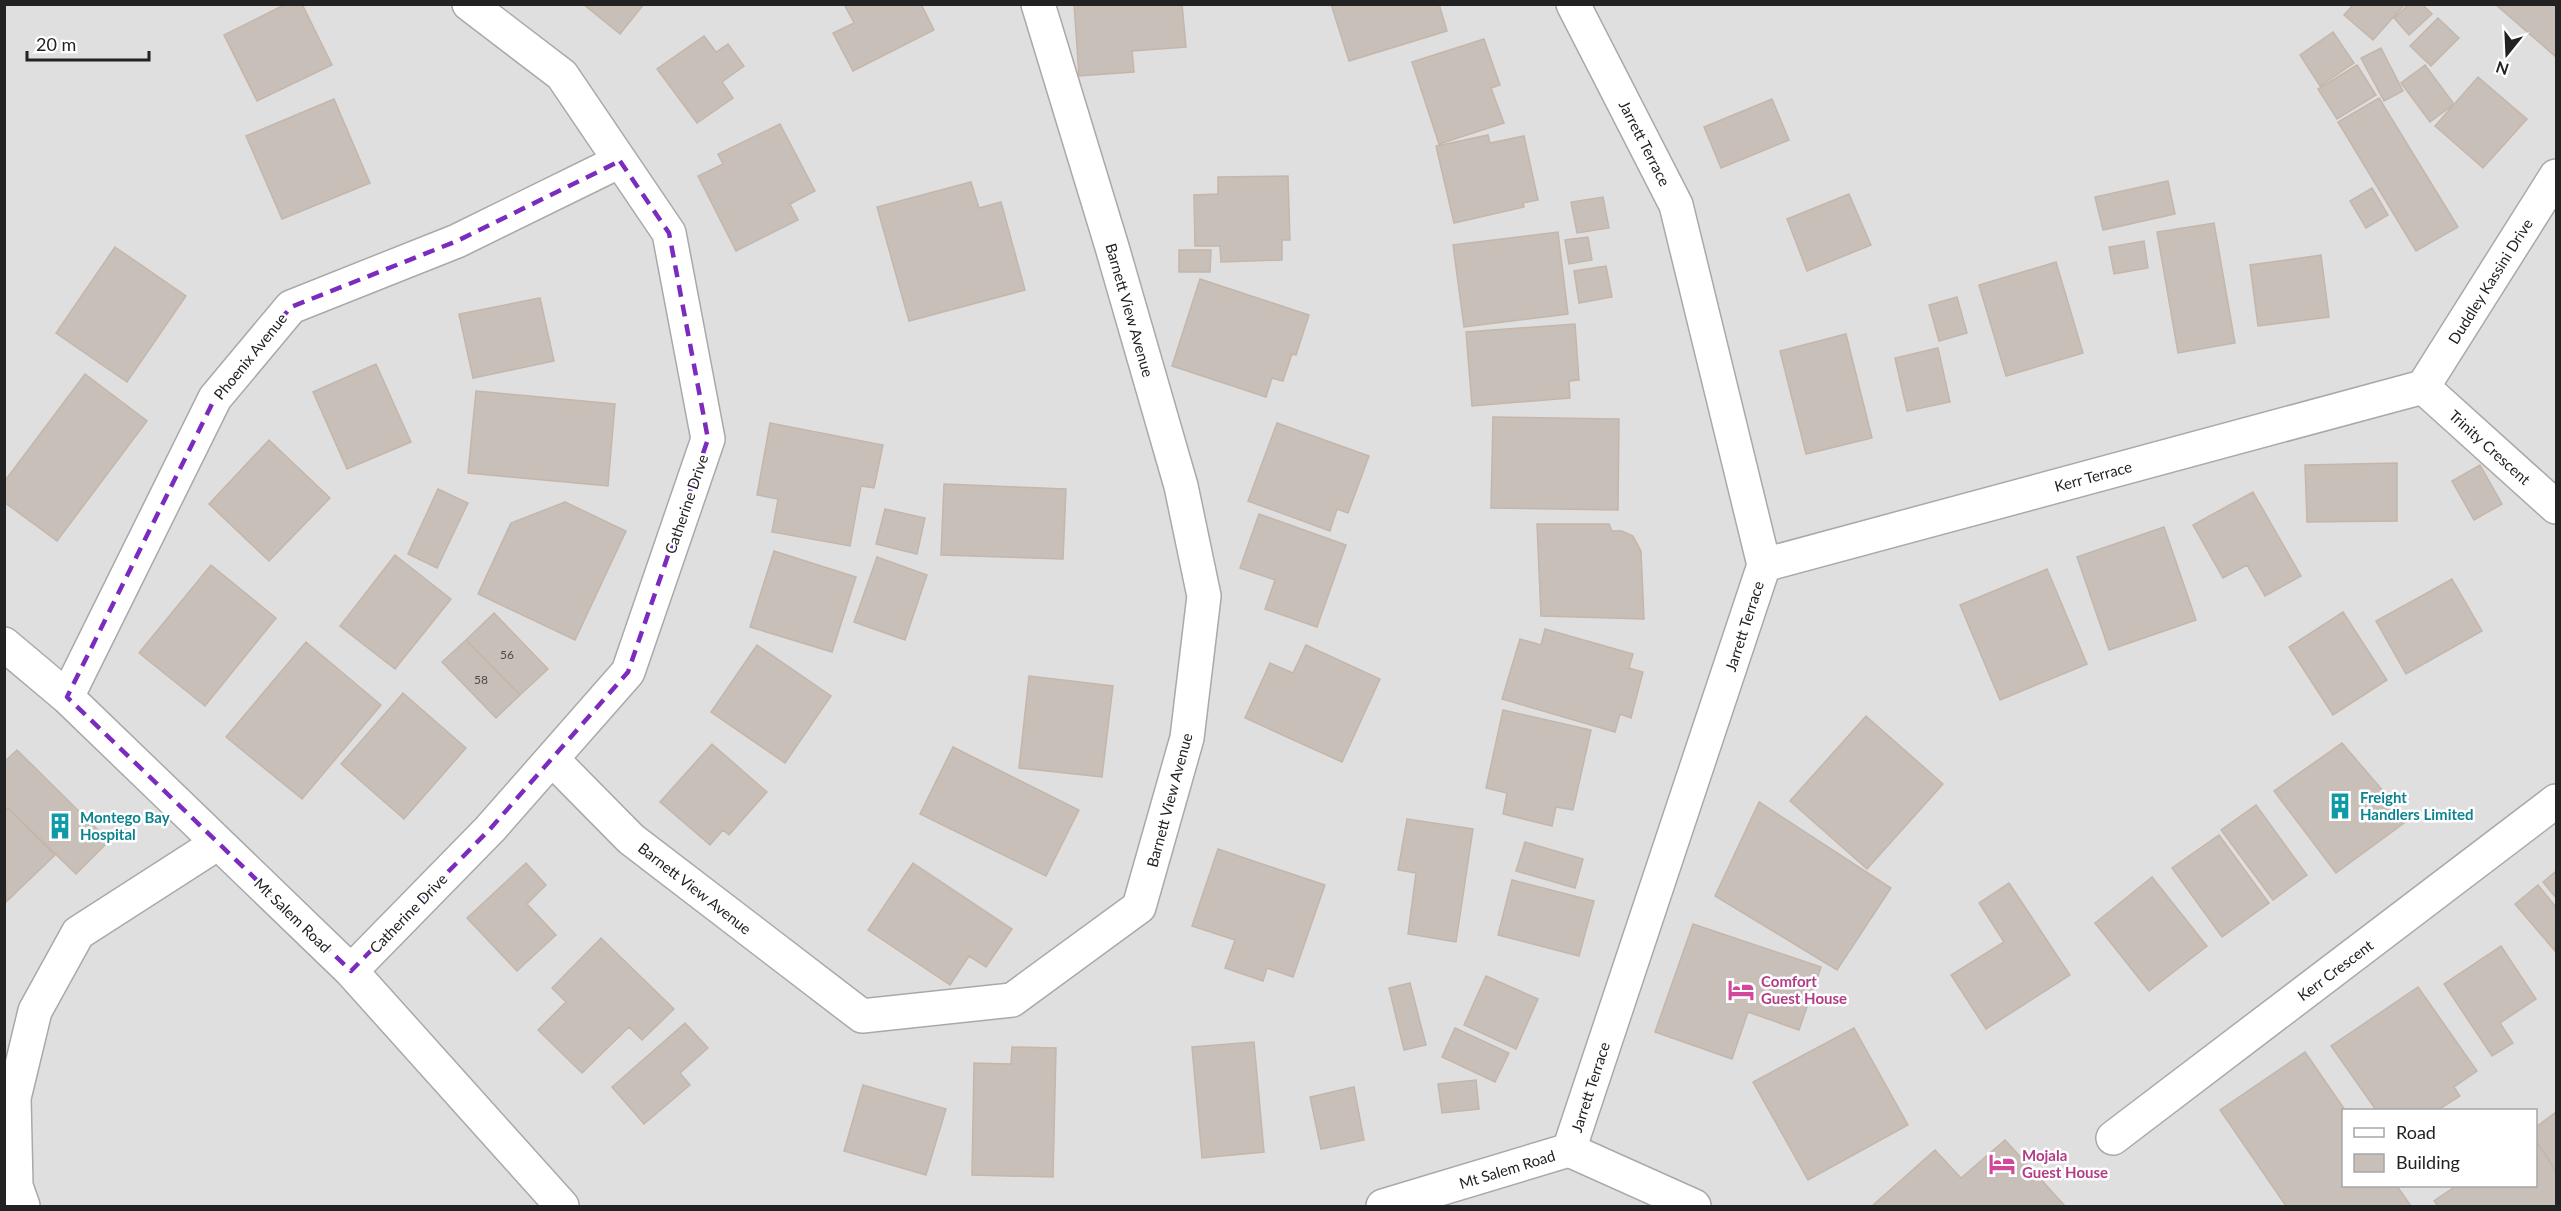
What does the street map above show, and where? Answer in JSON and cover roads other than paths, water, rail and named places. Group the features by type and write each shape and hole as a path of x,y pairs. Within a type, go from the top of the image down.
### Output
{"street":[{"name":"Catherine Drive","path":"351,971 490,829 628,672 708,439 669,233 562,75 469,4"},
{"name":"Barnett View Avenue","path":"552,759 631,839 862,1016 1012,1000 1139,907 1187,738 1204,596 1181,486 1109,236 1038,4"},
{"name":"Jarrett Terrace","path":"1569,1150 1764,565 1676,205 1573,4"},
{"name":"Phoenix Avenue","path":"67,697 215,398 291,307 457,241 620,161"},
{"name":"Duddley Kassini Drive","path":"2423,387 2556,176"},
{"name":"Kerr Terrace","path":"1764,565 2423,387"},
{"name":"Trinity Crescent","path":"2423,387 2556,507"},
{"name":"Mt Salem Road","path":"4,644 67,697 351,971 562,1206"},
{"name":"Kerr Crescent","path":"2113,1138 2556,801"},
{"path":"22,1206 16,1186 14,1098 35,1011 78,933 218,843"},
{"name":"Mt Salem Road","path":"1383,1206 1569,1150 1694,1206"}],"place":[{"name":"Freight Handlers Limited","path":"2340,806"},
{"name":"Montego Bay Hospital","path":"60,826"},
{"name":"Comfort Guest House","path":"1741,990"},
{"name":"Mojala Guest House","path":"2002,1164"}]}
